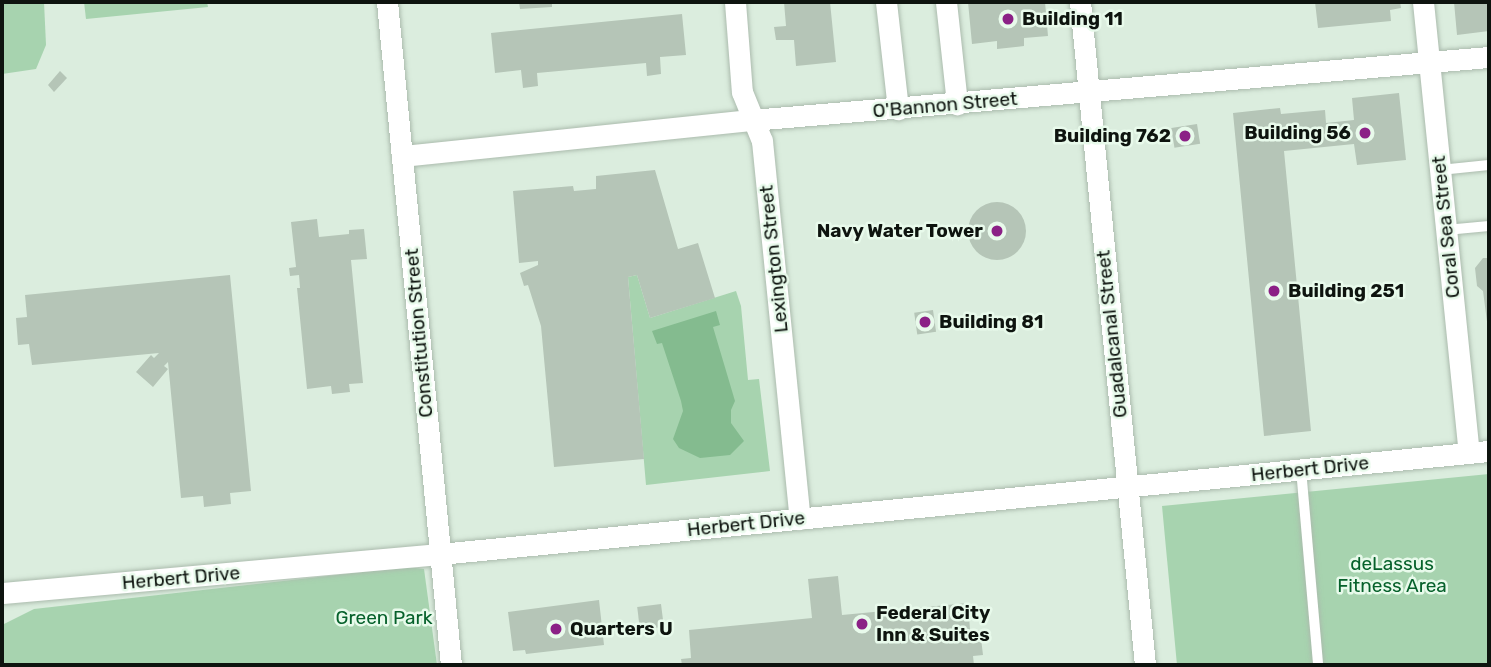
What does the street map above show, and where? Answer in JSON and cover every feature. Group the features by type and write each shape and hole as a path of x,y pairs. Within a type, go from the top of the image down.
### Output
{"street":[{"name":"Constitution Street","path":"387,2 451,665"},
{"name":"Lexington Street","path":"735,2 742,92 762,141 800,519"},
{"path":"886,2 898,109"},
{"path":"946,2 957,104"},
{"name":"Guadalcanal Street","path":"1080,2 1145,665"},
{"name":"Coral Sea Street","path":"1423,2 1446,230 1479,452"},
{"name":"O'Bannon Street","path":"402,156 752,120 1489,57"},
{"name":"Herbert Drive","path":"2,593 440,554 1479,452"}],"lane":[{"path":"1440,170 1489,165"},
{"path":"1446,230 1489,226"},
{"path":"1301,470 1318,665"}],"green space":[{"path":"2,2 44,2 46,45 36,69 2,74"},
{"path":"84,2 207,2 208,7 86,19"},
{"path":"637,275 650,318 736,291 741,306 748,380 759,379 770,471 646,485 628,277"},
{"name":"deLassus Fitness Area","path":"1489,474 1489,665 1177,665 1162,506"},
{"name":"Green Park","path":"407,567 424,569 437,665 2,665 2,625 34,609"}],"shaded area":[{"path":"716,311 720,325 713,327 735,401 731,410 731,423 744,441 730,455 700,458 679,448 673,439 683,411 662,343 657,344 652,331"}],"building":[{"path":"519,2 552,2 552,7 520,9"},
{"path":"784,2 830,2 836,62 796,66 794,40 776,40 774,27 786,26"},
{"name":"Building 11","path":"968,2 1045,2 1048,36 1024,38 1024,46 997,49 997,41 972,44"},
{"path":"1315,2 1400,2 1401,8 1390,10 1391,21 1318,28"},
{"path":"1454,2 1489,2 1489,31 1457,35"},
{"path":"682,14 686,55 660,57 661,74 647,76 646,63 537,73 538,86 523,88 521,70 495,73 491,33"},
{"path":"60,71 67,78 54,92 48,85"},
{"name":"Building 251","path":"1399,93 1406,160 1357,165 1354,144 1284,151 1311,431 1264,436 1233,113 1280,108 1281,114 1325,110 1326,123 1354,120 1352,98"},
{"name":"Building 762","path":"1197,124 1200,144 1174,148 1171,128"},
{"path":"655,170 678,249 698,243 715,298 650,318 637,275 628,277 644,459 554,467 541,326 528,285 524,286 520,273 538,265 538,261 519,263 513,191 573,186 574,191 596,189 596,176"},
{"name":"Navy Water Tower","path":"997,202 1008,204 1021,215 1026,231 1024,242 1013,255 997,260 986,258 973,247 968,231 970,220 981,207"},
{"path":"317,219 319,237 349,234 349,230 364,229 367,259 351,260 363,383 349,384 350,392 332,394 331,386 307,389 297,288 300,288 299,275 290,276 289,268 296,267 291,222"},
{"path":"1483,258 1489,258 1489,337 1483,291 1477,286 1475,268"},
{"path":"230,275 251,491 230,493 231,504 204,507 203,496 181,498 168,362 164,366 168,369 153,387 136,372 151,355 154,358 159,353 32,365 29,344 18,345 16,318 27,317 25,295"},
{"name":"Building 81","path":"933,310 936,332 917,334 914,313"},
{"name":"Federal City Inn & Suites","path":"838,576 842,615 968,603 970,630 980,630 983,655 973,656 974,665 682,665 681,659 691,658 689,630 812,618 808,579"},
{"name":"Quarters U","path":"599,600 604,645 526,654 525,650 513,651 508,612"},
{"path":"661,604 664,627 640,630 637,607"}],"place":[{"name":"Building 11","path":"1008,19"},
{"name":"Building 56","path":"1365,133"},
{"name":"Building 762","path":"1185,136"},
{"name":"Navy Water Tower","path":"997,231"},
{"name":"Building 251","path":"1274,291"},
{"name":"Building 81","path":"925,322"},
{"name":"Federal City Inn & Suites","path":"862,624"},
{"name":"Quarters U","path":"556,629"}]}
